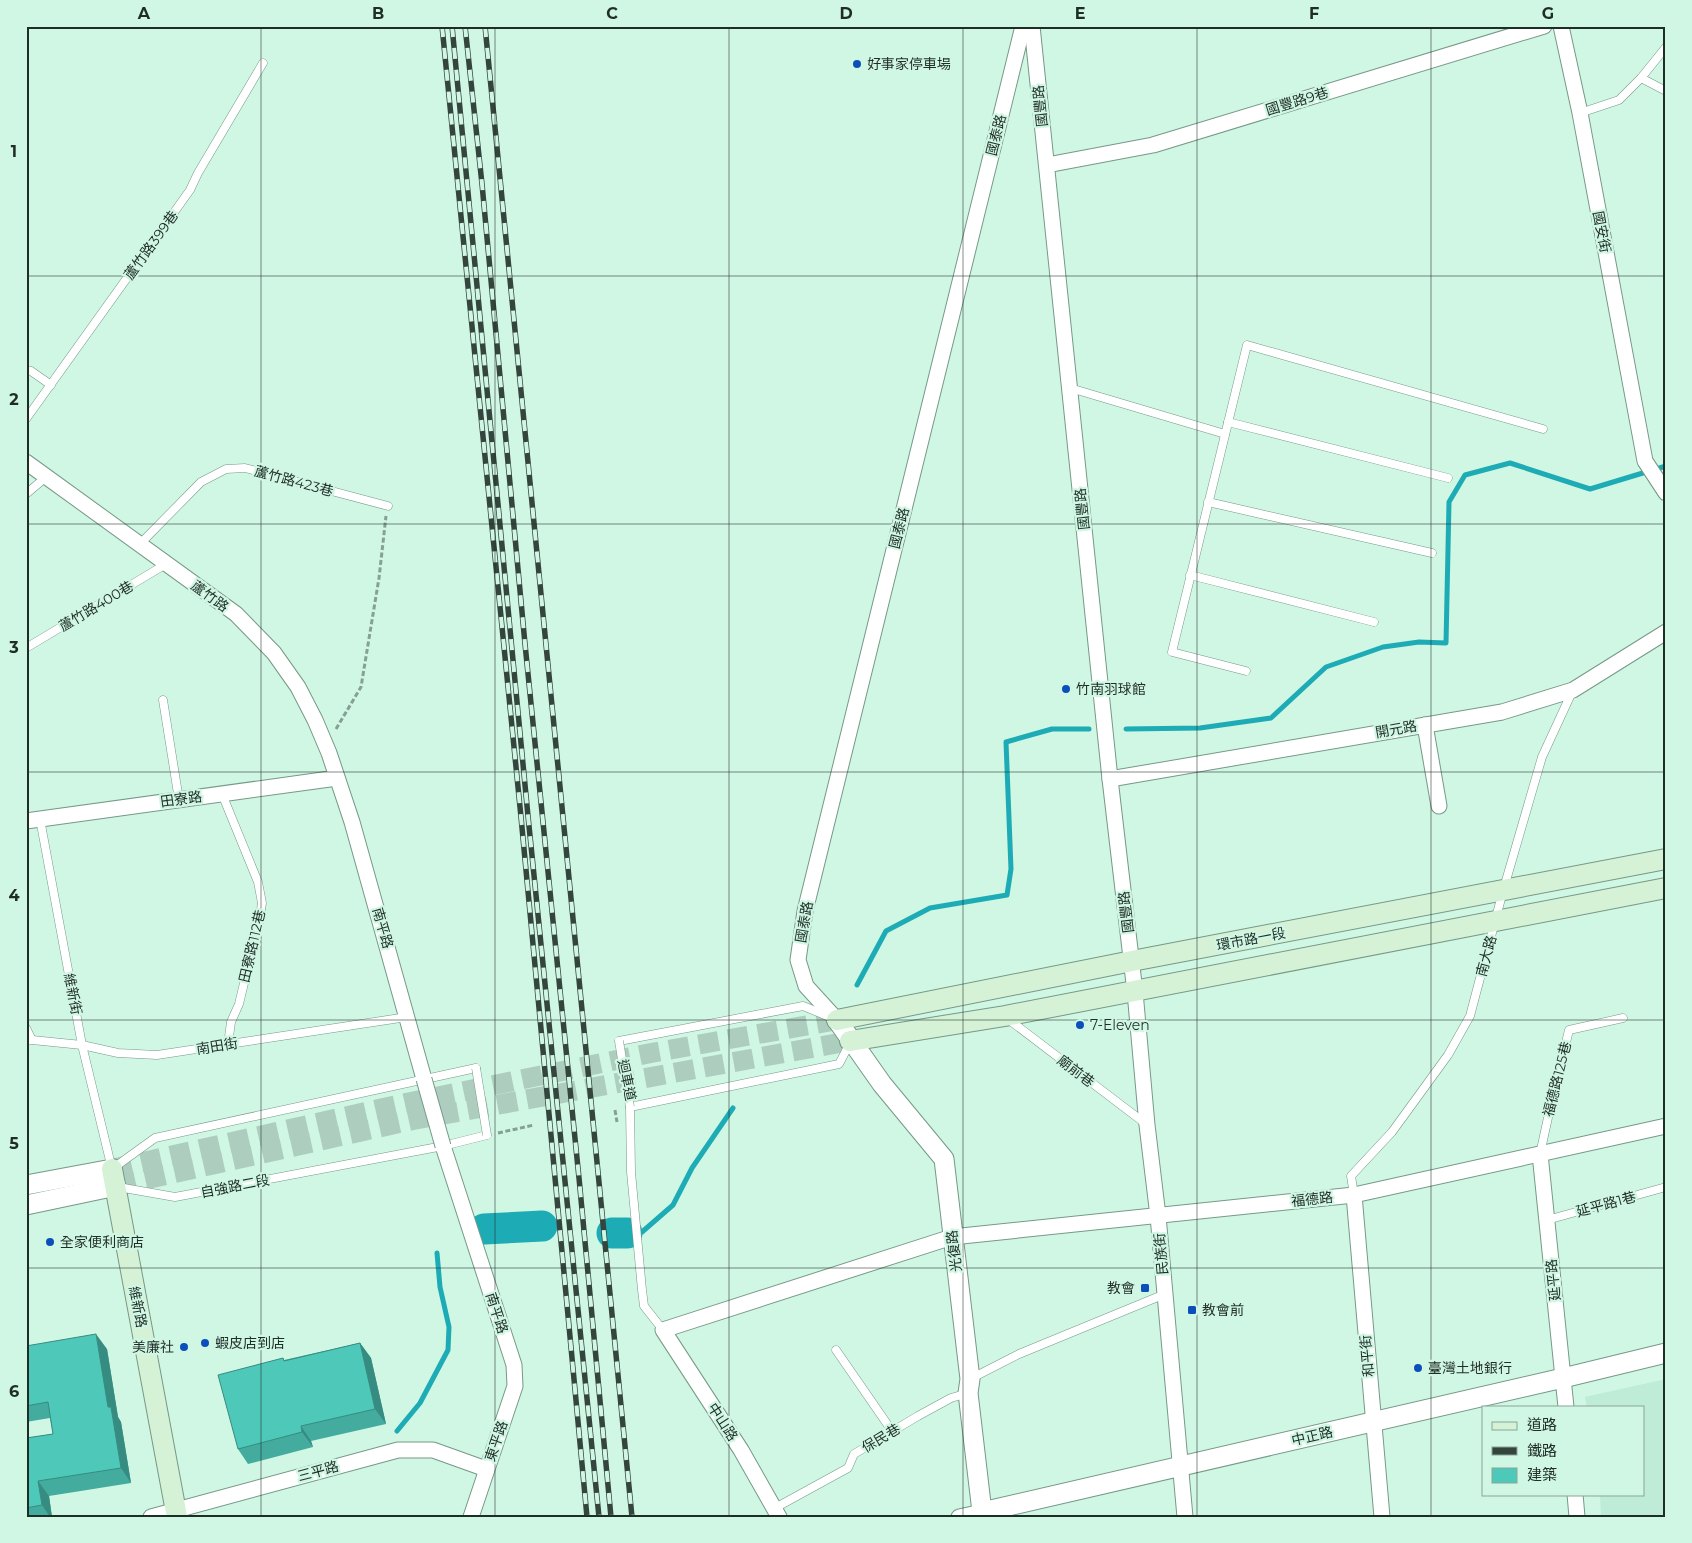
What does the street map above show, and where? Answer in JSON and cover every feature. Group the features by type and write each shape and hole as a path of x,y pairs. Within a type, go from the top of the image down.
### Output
{"main road":[{"name":"環市路一段","path":"837,1020 1132,961 1666,859"},
{"path":"850,1041 1005,1016 1135,992 1666,888"},
{"name":"維新路","path":"114,1178 177,1514"}],"street":[{"name":"國泰路","path":"837,1020 806,986 798,960 805,911 1024,26"},
{"name":"國豐路","path":"1032,26 1110,779 1135,992"},
{"name":"國豐路9巷","path":"1047,165 1153,145 1544,26"},
{"name":"國安街","path":"1561,26 1580,113 1645,461 1666,493"},
{"name":"蘆竹路","path":"26,462 236,614 274,653 298,687 324,739 337,778"},
{"name":"開元路","path":"1110,779 1502,712 1572,690 1666,632"},
{"path":"1425,725 1439,806"},
{"name":"田寮路","path":"33,820 337,778"},
{"name":"南平路","path":"337,778 352,822 443,1146 514,1365"},
{"name":"民族街","path":"1135,992 1147,1125 1158,1216 1185,1517"},
{"name":"光復路","path":"837,1020 882,1084 944,1159 982,1514"},
{"name":"福德路","path":"663,1330 952,1237 1354,1195 1666,1126"},
{"name":"延平路","path":"1540,1154 1566,1406"},
{"name":"自強路二段","path":"26,1185 114,1178"},
{"name":"自強路二段","path":"26,1204 114,1178"},
{"name":"和平街","path":"1354,1195 1382,1517"},
{"name":"中山路","path":"663,1330 741,1450 777,1512"},
{"name":"中正路","path":"959,1517 982,1514 1180,1465 1666,1353"},
{"name":"東平路","path":"470,1517 516,1386 514,1365"},
{"name":"三平路","path":"150,1517 177,1514 398,1450 433,1450 486,1470"},
{"path":"1575,1496 1577,1517"}],"lane":[{"path":"1580,113 1619,100 1641,78 1666,47"},
{"name":"蘆竹路399巷","path":"26,419 190,190 198,173 263,63"},
{"path":"1641,78 1666,91"},
{"path":"1246,671 1172,652 1247,345 1544,429"},
{"path":"26,370 31,371 51,385"},
{"path":"1070,388 1225,434"},
{"path":"1228,422 1448,478"},
{"name":"蘆竹路423巷","path":"140,545 201,482 226,469 245,468 388,506"},
{"path":"26,494 46,477"},
{"path":"1208,502 1432,553"},
{"name":"蘆竹路400巷","path":"26,648 166,564"},
{"path":"1190,575 1374,622"},
{"name":"南大路","path":"1354,1195 1351,1176 1397,1124 1448,1055 1470,1016 1503,891 1542,757 1572,690"},
{"path":"164,700 178,800"},
{"name":"田寮路112巷","path":"222,794 258,882 262,903 256,942 250,958 239,1004 231,1022 228,1044"},
{"name":"維新街","path":"33,820 82,1045 114,1178"},
{"name":"迴車道","path":"837,1020 803,1006 619,1041 630,1107 839,1064 850,1041"},
{"name":"廟前巷","path":"1005,1016 1147,1125"},
{"name":"南田街","path":"29,1040 82,1045 118,1053 157,1055 407,1017"},
{"name":"福德路125巷","path":"1540,1154 1569,1030 1623,1018"},
{"path":"26,1028 29,1040"},
{"path":"424,1079 476,1068 487,1135 443,1146"},
{"name":"自強路二段","path":"424,1079 155,1138 114,1178 175,1197 443,1146"},
{"path":"630,1107 631,1172 644,1306 663,1330"},
{"name":"延平路1巷","path":"1547,1220 1666,1188"},
{"name":"保民巷","path":"777,1512 848,1468 854,1454 951,1398 1019,1354 1164,1294"},
{"path":"836,1350 892,1431"}],"path":[{"path":"324,739 336,729 361,688 380,578 388,506"},
{"path":"513,1130 534,1125"}],"shaded area":[{"path":"1666,1379 1666,1517 1601,1517 1600,1496 1644,1496 1644,1406 1587,1406 1585,1397"}],"building":[{"path":"96,1334 108,1407 111,1407 121,1468 38,1481 42,1505 26,1508 26,1438 53,1434 48,1402 26,1406 26,1346"},
{"path":"360,1343 375,1409 301,1426 302,1432 238,1449 218,1375 283,1358 284,1361"}],"waterway":[{"path":"1666,213 1666,259"},
{"path":"1126,729 1200,728 1271,718 1326,667 1383,647 1419,642 1446,643 1449,502 1465,475 1510,463 1590,489 1666,466"},
{"path":"857,985 886,931 930,908 1007,895 1011,869 1006,742 1052,729 1089,729"},
{"path":"642,1232 673,1205 692,1168 733,1108"},
{"path":"484,1229 542,1226"},
{"path":"612,1233 627,1233"},
{"path":"397,1431 420,1403 448,1350 449,1327 440,1287 437,1253"}],"tunnel":[{"path":"112,1169 406,1103 651,1053 837,1020"},
{"path":"116,1186 413,1120 850,1041"}],"railway":[{"path":"442,26 521,817 587,1517"},
{"path":"452,26 528,816 599,1517"},
{"path":"465,26 482,184 525,644 611,1517"},
{"path":"485,26 632,1517"}],"place":[{"name":"好事家停車場","path":"857,64"},
{"name":"竹南羽球館","path":"1066,689"},
{"name":"7-Eleven","path":"1080,1025"},
{"name":"全家便利商店","path":"50,1242"},
{"name":"教會","path":"1145,1288"},
{"name":"教會前","path":"1192,1310"},
{"name":"蝦皮店到店","path":"205,1343"},
{"name":"美廉社","path":"184,1347"},
{"name":"臺灣土地銀行","path":"1418,1368"}]}
